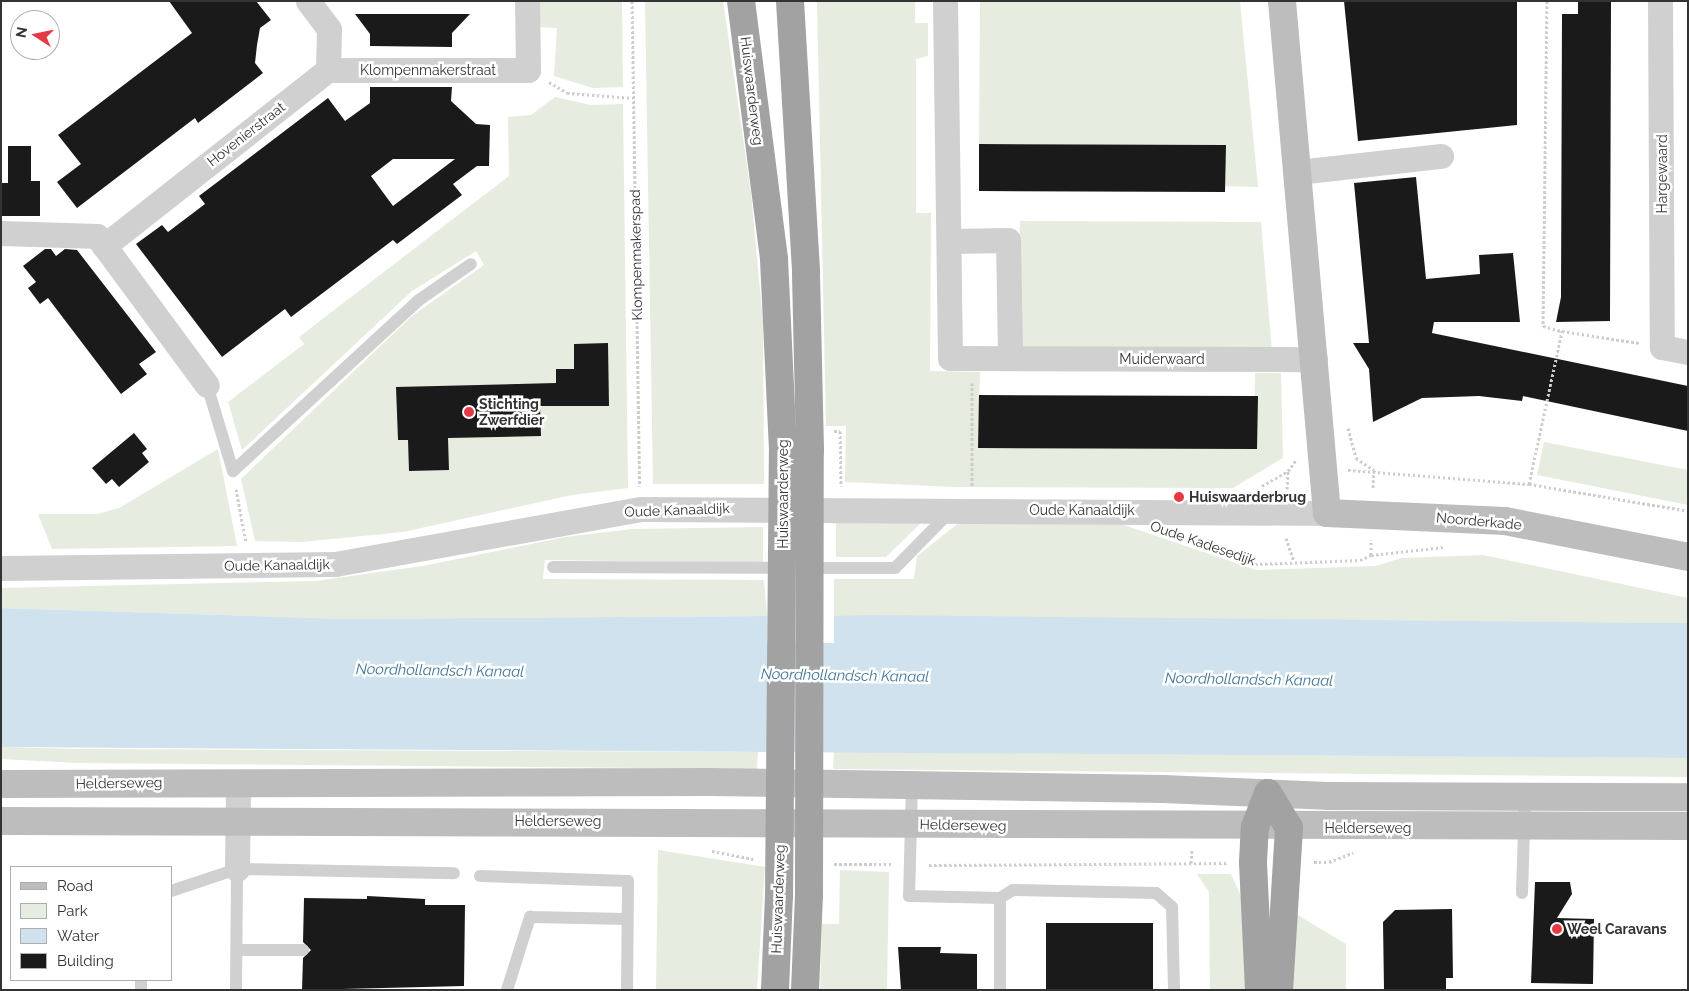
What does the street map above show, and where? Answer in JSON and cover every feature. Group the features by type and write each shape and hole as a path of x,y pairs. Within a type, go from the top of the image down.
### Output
{"highway":[{"name":"Huiswaarderweg","path":"741,1 774,259 783,451 780,896 775,990"},
{"name":"Huiswaarderweg","path":"790,1 806,274 810,451 809,896 806,990"},
{"path":"1259,990 1254,919 1255,826 1268,794"},
{"path":"1268,794 1289,828 1278,990"}],"main road":[{"path":"1282,1 1315,359 1327,514"},
{"name":"Noorderkade","path":"1327,514 1505,521 1688,557"},
{"name":"Helderseweg","path":"1,784 238,782 912,784 1268,794 1688,797"},
{"name":"Helderseweg","path":"1,822 237,820 1255,826 1289,828 1688,826"}],"street":[{"path":"308,1 329,29 328,70"},
{"path":"527,1 528,70"},
{"name":"Muiderwaard","path":"946,1 950,358 1315,359"},
{"name":"Hargewaard","path":"1660,1 1662,347"},
{"name":"Klompenmakerstraat","path":"328,70 528,70"},
{"name":"Hovenierstraat","path":"104,246 328,70"},
{"path":"1298,172 1442,156"},
{"path":"1,233 97,236 207,385"},
{"path":"950,241 1008,240 1010,357"},
{"path":"1662,347 1688,352"},
{"name":"Oude Kanaaldijk","path":"1,568 250,565 363,560 566,520 641,509 1327,514"},
{"path":"237,869 238,782"}],"lane":[{"path":"207,385 233,471 419,300 471,264"},
{"path":"553,567 895,568 962,511"},
{"path":"912,784 909,896 1000,898 1013,890 1156,893 1172,908 1174,990"},
{"path":"1522,894 1525,797"},
{"path":"236,990 237,869"},
{"path":"172,891 237,869 454,873"},
{"path":"480,876 628,881 627,990"},
{"path":"1000,898 1000,990"},
{"path":"507,990 530,917 627,919"},
{"path":"237,950 303,950"}],"path":[{"name":"Klompenmakerspad","path":"632,1 641,509"},
{"path":"1546,1 1543,326 1662,347"},
{"path":"528,70 567,93 633,98"},
{"path":"1529,484 1562,330"},
{"path":"962,511 972,358"},
{"path":"840,431 841,481"},
{"path":"1374,470 1529,484 1688,511"},
{"path":"233,471 250,565"},
{"name":"Oude Kadesedijk","path":"1177,536 1255,564 1294,561 1360,560 1371,555"},
{"name":"Noorderkade","path":"1371,555 1448,546"}],"green space":[{"path":"537,1 622,1 623,87 593,88 554,76 557,28 537,27"},
{"path":"645,1 723,1 751,193 763,323 764,484 653,484"},
{"path":"817,1 915,1 915,23 928,23 928,56 916,59 916,213 931,213 930,371 980,372 978,448 1254,448 1255,373 1281,373 1283,458 1233,488 955,487 845,482 846,426 826,426"},
{"path":"980,1 1240,1 1258,187 1223,186 1223,146 979,144"},
{"path":"555,97 591,105 623,104 628,488 572,495 403,532 301,542 255,541 241,479 412,316 484,265 476,251 412,291 242,450 228,402 304,344 299,337 509,176 508,117 531,115"},
{"path":"1020,221 1261,222 1272,352 1018,349"},
{"path":"1544,442 1688,470 1688,505 1537,475"},
{"path":"218,449 237,546 52,549 38,514 97,514 119,508"},
{"path":"836,519 924,520 886,557 836,557"},
{"path":"960,522 1124,525 1256,570 1376,566 1401,558 1483,555 1688,598 1688,623 834,616 834,579 914,579 917,556"},
{"path":"763,527 763,563 545,560 543,579 764,580 767,616 347,619 1,608 1,588 315,581 423,566 565,537 632,529"},
{"path":"1,747 758,752 757,769 76,763 1,759"},
{"path":"834,752 1688,758 1688,777 833,769"},
{"path":"658,850 765,867 757,990 656,990"},
{"path":"840,870 889,872 887,990 820,990 822,924 839,924"},
{"path":"1197,874 1231,874 1244,903 1251,990 1210,990 1209,892"},
{"path":"1296,914 1346,944 1346,990 1292,990"}],"water":[{"name":"Noordhollandsch Kanaal","path":"1,608 347,619 767,616 767,642 834,643 834,616 869,615 1688,623 1688,758 1,747"}],"building":[{"path":"169,1 256,1 271,20 260,28 257,45 255,63 263,73 198,123 195,118 77,208 57,182 81,164 58,135 192,33"},
{"path":"1344,1 1517,1 1517,125 1358,141"},
{"path":"1578,1 1611,1 1610,321 1556,322 1561,297 1562,14 1578,14"},
{"path":"355,14 470,14 452,33 452,47 370,46 370,34"},
{"path":"370,87 452,87 451,101 476,124 490,125 489,166 477,166 453,184 462,195 397,244 393,240 291,317 285,309 222,357 136,244 162,225 168,232 205,204 199,196 328,98 345,121 370,103","holes":["393,159 455,159 393,206 371,176"]},
{"path":"979,144 1226,145 1225,192 979,191"},
{"path":"8,146 31,146 31,181 40,181 40,216 1,216 1,183 8,183"},
{"path":"1416,177 1426,279 1480,274 1479,255 1513,253 1520,322 1434,322 1432,333 1688,386 1688,431 1523,396 1522,401 1479,396 1422,398 1373,422 1369,369 1353,343 1369,343 1354,183"},
{"path":"45,249 51,249 56,256 65,249 77,250 156,352 139,364 147,374 121,394 48,298 40,304 28,288 36,282 23,266"},
{"name":"Stichting Zwerfdier","path":"608,343 609,406 540,406 541,436 448,438 449,470 409,471 408,440 398,440 396,387 556,383 556,369 574,369 574,344"},
{"path":"979,395 1258,396 1257,449 978,448"},
{"path":"134,433 147,449 142,453 149,462 119,487 112,479 106,484 92,468"},
{"path":"1535,882 1570,882 1572,894 1557,918 1594,919 1593,984 1531,983"},
{"path":"367,896 425,899 425,905 465,905 464,986 302,990 303,958 311,950 303,942 304,898 367,899"},
{"path":"1452,909 1453,978 1446,978 1446,990 1384,990 1383,922 1395,910"},
{"path":"1046,923 1153,923 1153,990 1046,990"},
{"path":"898,947 941,947 940,953 977,954 977,990 901,990"}],"place":[{"name":"Stichting Zwerfdier","path":"469,412"},
{"name":"Huiswaarderbrug","path":"1179,497"},
{"name":"Weel Caravans","path":"1557,929"}]}
